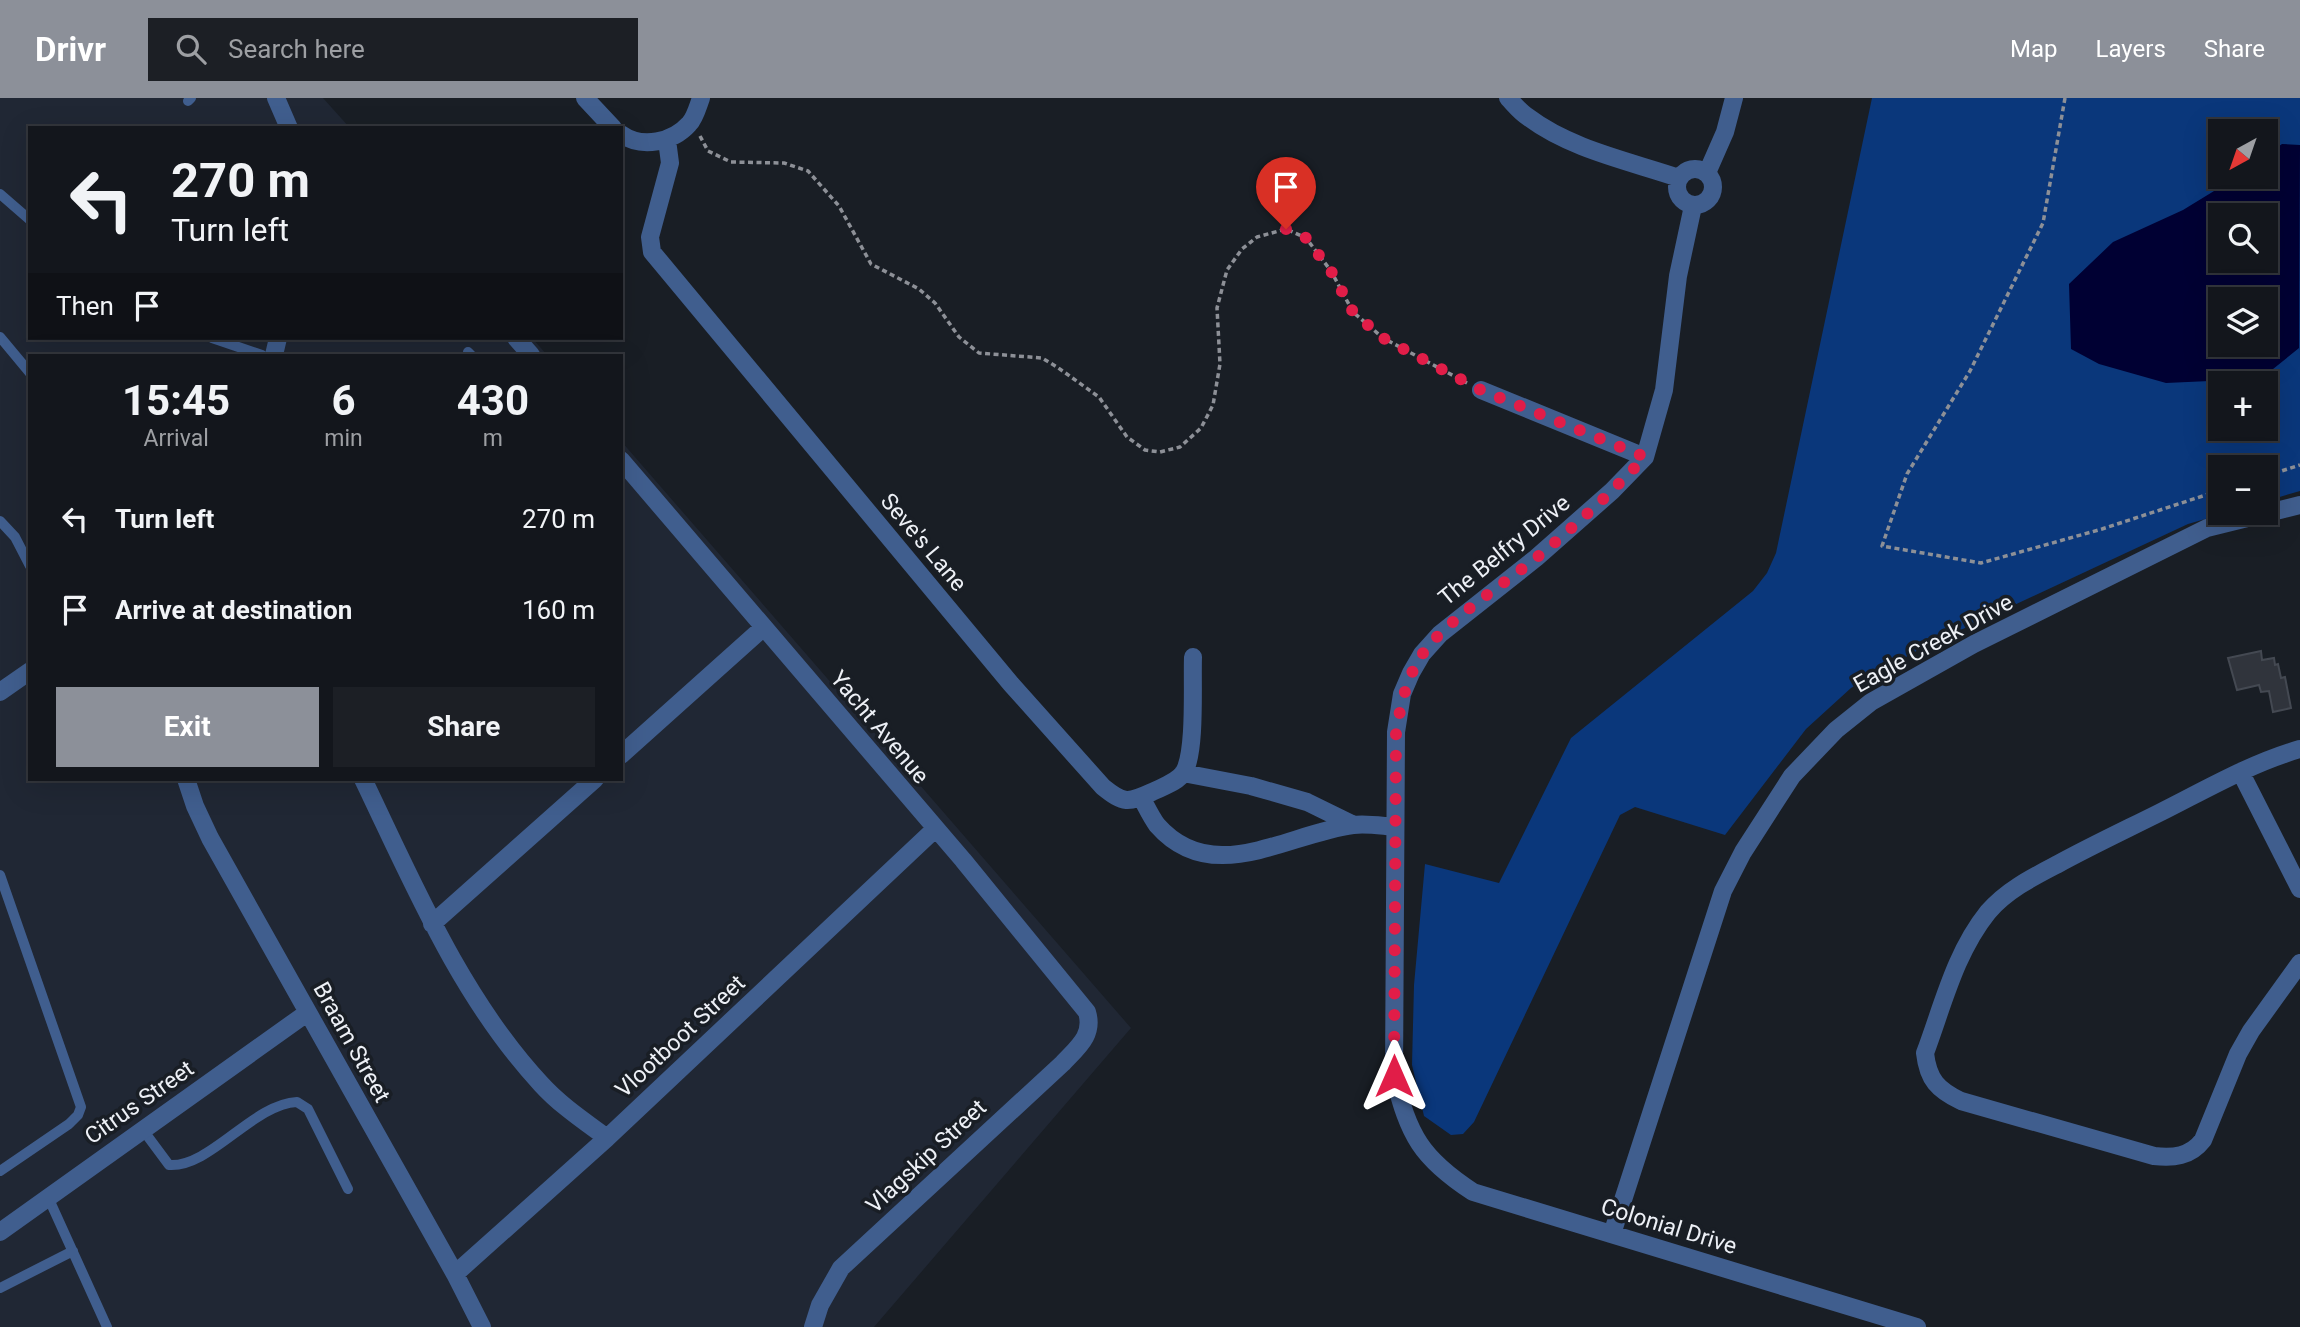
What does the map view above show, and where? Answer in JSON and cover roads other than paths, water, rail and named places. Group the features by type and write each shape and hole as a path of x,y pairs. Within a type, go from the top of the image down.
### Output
{"street":[{"path":"276,98 288,126"},
{"path":"586,98 611,126"},
{"path":"623,136 641,141 667,140 691,123 701,98"},
{"path":"1508,98 1526,116 1549,131 1581,145 1679,178"},
{"path":"1707,173 1725,132 1734,98"},
{"name":"Seve's Lane","path":"667,140 670,163 650,237 652,253 1030,705 1103,787 1118,799 1131,802 1141,797"},
{"path":"1692,169 1707,173 1713,191 1706,202 1693,206 1687,204 1678,196 1676,184 1679,178 1692,169"},
{"name":"The Belfry Drive","path":"1422,1148 1404,1115 1394,1076 1396,732 1402,694 1422,654 1440,634 1536,558 1612,491 1645,457 1664,390 1678,276 1693,206"},
{"path":"518,340 530,354"},
{"path":"1481,390 1645,457"},
{"name":"Yacht Avenue","path":"623,462 963,860 1087,1012 1089,1031"},
{"name":"Eagle Creek Drive","path":"1612,1234 1723,891 1743,852 1792,776 1836,730 1871,702 1974,644 2207,528 2300,505"},
{"path":"623,753 764,627"},
{"path":"1193,657 1190,752 1184,773 1171,783 1141,797 1157,824 1181,846 1202,855 1222,856 1354,825 1395,827"},
{"path":"1,690 28,672"},
{"path":"2300,749 2282,754 2241,773 2085,849 2021,884 2006,896 1989,912 1960,955 1925,1053 1926,1065 1941,1091 1961,1101 2154,1156 2180,1156 2197,1148 2203,1140 2250,1031 2300,963"},
{"path":"1184,773 1251,786 1307,802 1354,825"},
{"path":"2241,773 2300,889"},
{"name":"Braam Street","path":"187,781 210,838 456,1274 482,1327"},
{"path":"364,781 432,924 483,1007 541,1084 563,1106 607,1138"},
{"path":"432,924 593,781"},
{"name":"Vlootboot Street","path":"456,1274 607,1138 935,829"},
{"name":"Citrus Street","path":"0,1232 307,1013"},
{"name":"Vlagskip Street","path":"813,1327 820,1304 841,1268 1063,1063 1084,1041 1089,1031"},
{"name":"Colonial Drive","path":"1422,1148 1444,1173 1473,1192 1917,1327"}],"lane":[{"path":"0,194 28,218"},
{"path":"0,337 28,371"},
{"path":"218,340 259,354"},
{"path":"0,521 15,537 28,562"},
{"path":"0,875 81,1107 78,1115 69,1124 0,1171"},
{"path":"143,1129 169,1165 180,1166 277,1105 297,1102 308,1109 348,1189"},
{"path":"48,1197 107,1327"},
{"path":"0,1288 74,1251"}]}
